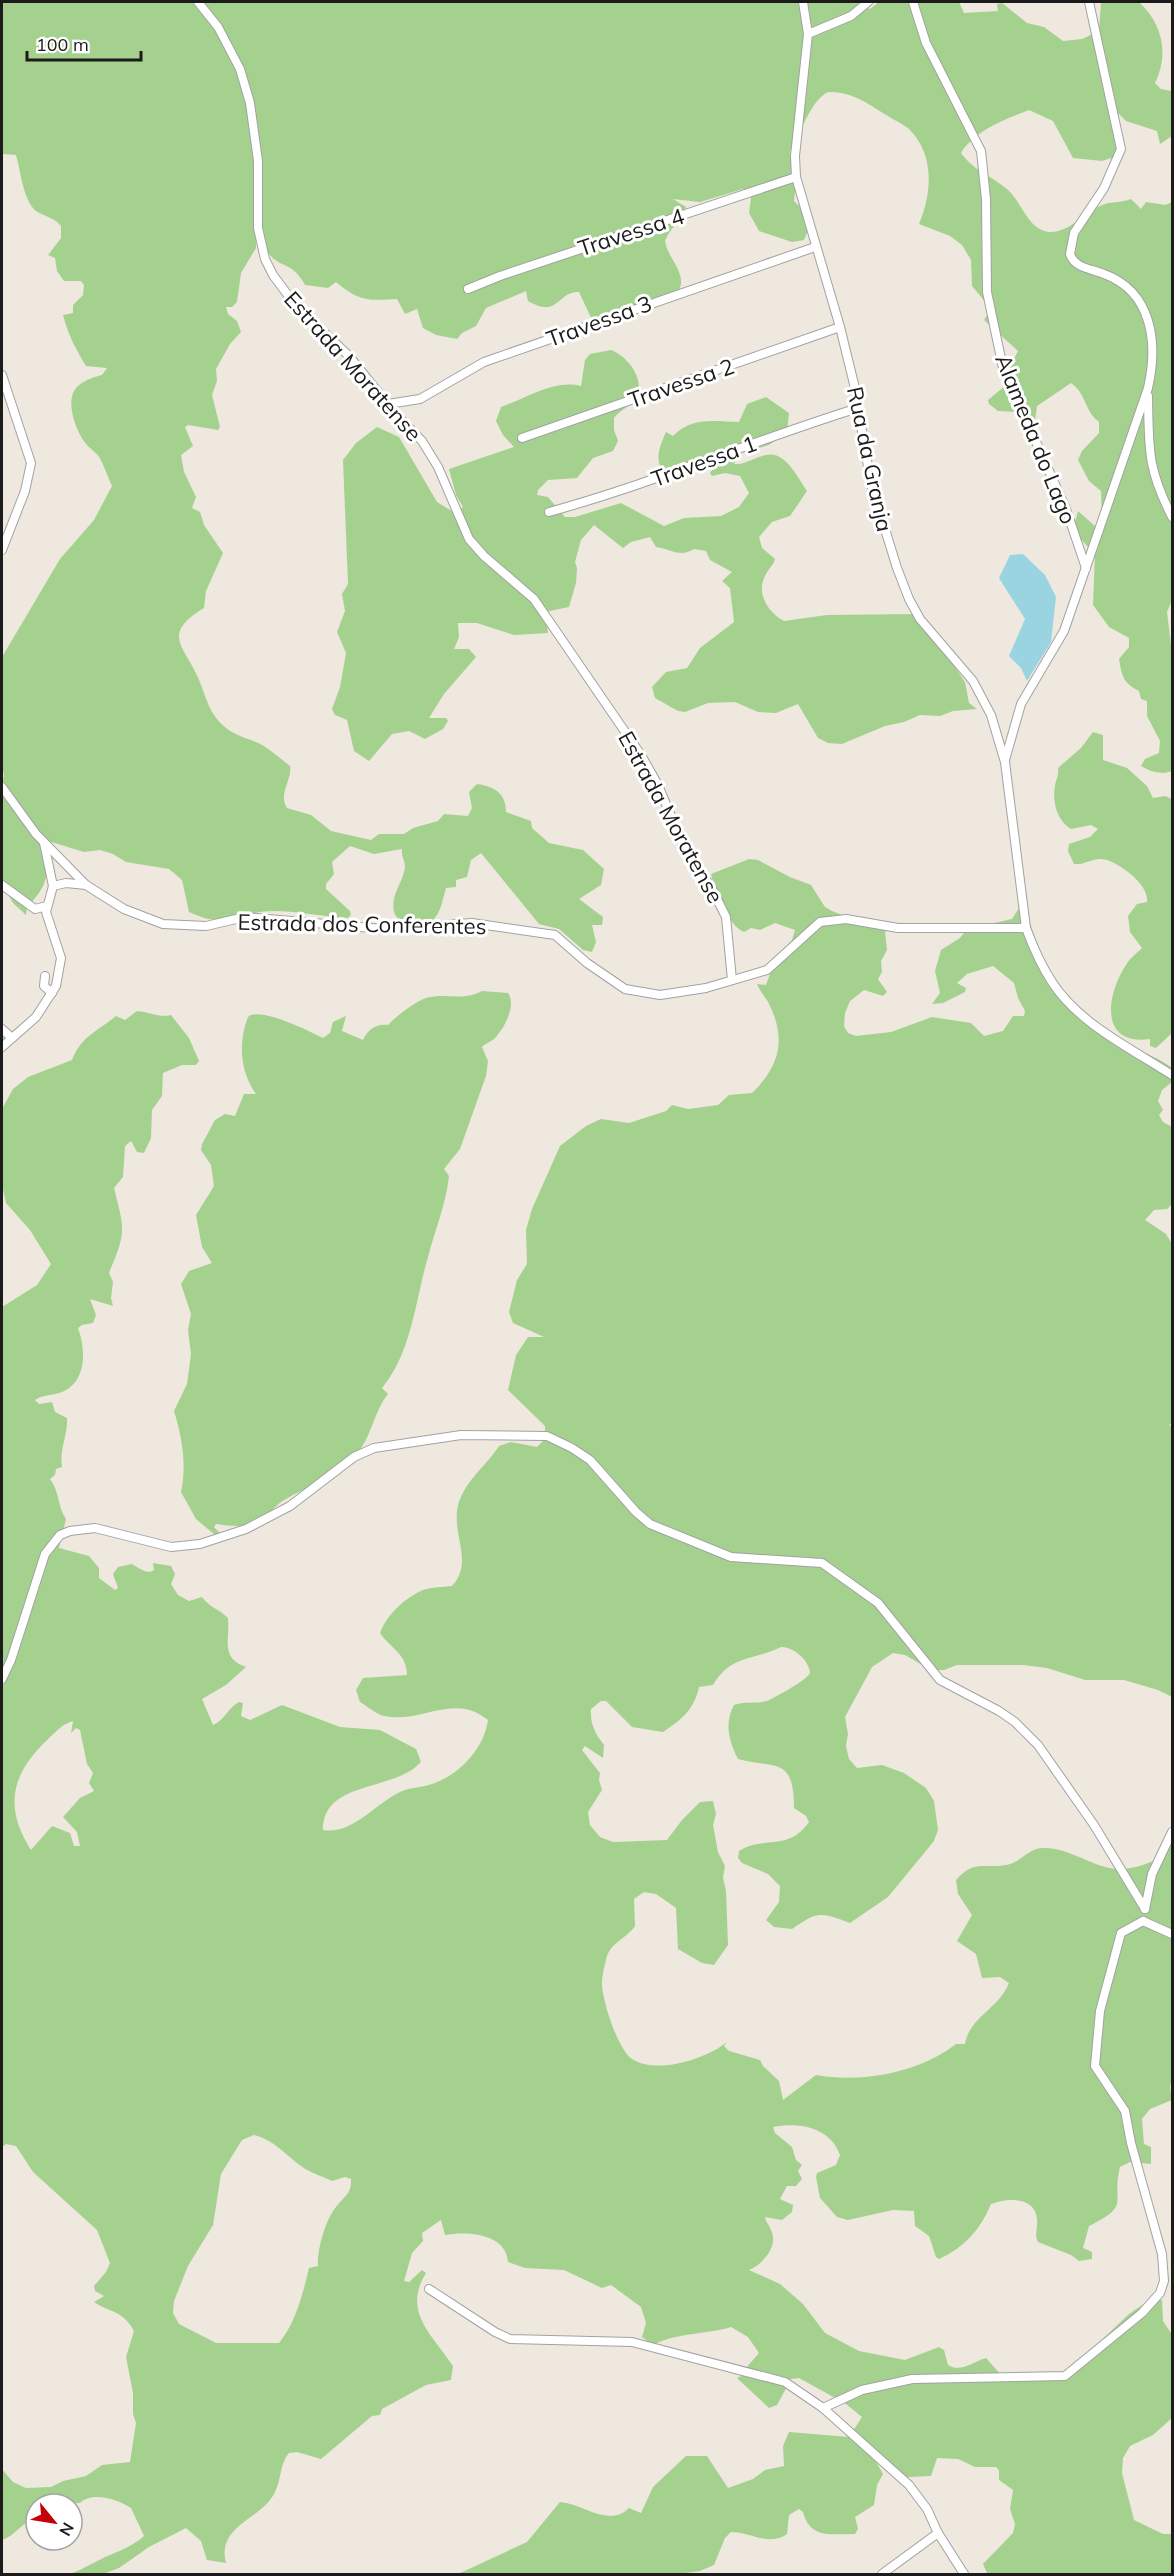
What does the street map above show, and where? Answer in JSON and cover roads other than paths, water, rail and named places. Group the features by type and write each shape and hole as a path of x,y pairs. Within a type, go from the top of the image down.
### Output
{"street":[{"name":"Estrada Moratense","path":"198,2 218,27 240,69 250,103 258,161 258,228 269,267 281,289 350,356 432,454 469,539 484,556 534,599 641,755 658,785 686,852 711,887 726,917 732,980"},
{"name":"Rua da Granja","path":"803,2 808,34 796,146 796,177 840,327 858,408 871,484 909,599 920,619 973,681 983,697 1005,762 1026,928 1053,984 1074,1008 1092,1023 1173,1075"},
{"path":"808,34 851,16 868,2"},
{"name":"Alameda do Lago","path":"913,2 929,51 981,151 986,199 987,292 1003,368 1066,509 1086,568"},
{"path":"1005,762 1021,704 1057,645 1086,568 1148,388 1154,356 1153,339 1145,312 1138,299 1119,281 1080,266 1070,254 1074,232 1104,188 1121,149 1089,2"},
{"name":"Travessa 4","path":"468,289 511,272 796,177"},
{"name":"Travessa 3","path":"388,404 420,399 484,362 815,247"},
{"name":"Travessa 2","path":"522,438 840,327"},
{"path":"2,375 31,463 25,491 2,550"},
{"path":"1148,388 1149,458 1157,487 1173,517"},
{"name":"Travessa 1","path":"549,512 614,494 704,459 858,408"},
{"name":"Estrada dos Conferentes","path":"2,787 36,834 86,885 124,909 163,924 206,926 245,917 384,929 472,923 555,935 587,963 625,988 660,995 767,970 820,922 846,919 898,928 1026,928"},
{"path":"2,1047 36,1017 52,993 60,972 61,958 49,926 47,906 53,886 44,843"},
{"path":"53,886 66,883 86,885"},
{"path":"2,885 35,909 47,906"},
{"path":"45,976 44,986 52,993"},
{"path":"2,1029 12,1038"},
{"path":"2,1678 11,1660 45,1554 60,1535 70,1531 95,1528 171,1547 200,1544 246,1529 290,1506 354,1457 374,1448 461,1435 547,1436 572,1448 590,1461 636,1512 650,1524 731,1557 822,1563 878,1603 940,1680 999,1711 1015,1722 1038,1745 1094,1825 1145,1909"},
{"path":"1143,1921 1152,1874 1173,1832"},
{"path":"1143,1921 1173,1934"},
{"path":"823,2408 862,2390 912,2379 1065,2376 1142,2313 1160,2293 1164,2271 1162,2254 1131,2143 1125,2111 1097,2070 1095,2061 1100,2011 1121,1933 1143,1921"},
{"path":"429,2289 495,2332 510,2339 616,2340 652,2346 729,2369 777,2379 823,2408 909,2485 927,2509 938,2533 964,2574"},
{"path":"882,2574 938,2533"}],"water":[{"path":"1023,554 1045,575 1056,597 1051,642 1027,681 1021,668 1009,656 1025,619 999,578 1010,555"}]}
